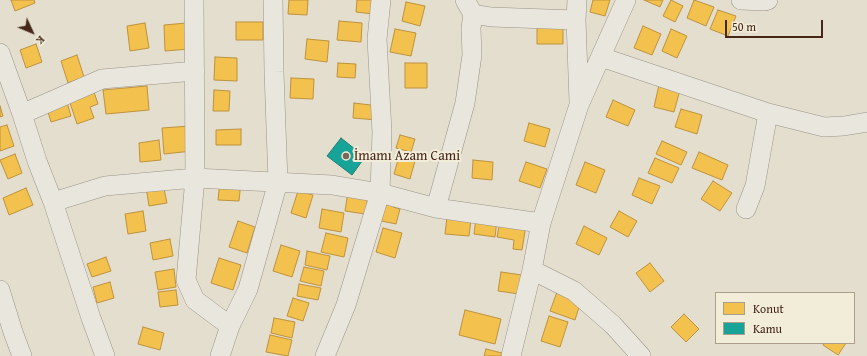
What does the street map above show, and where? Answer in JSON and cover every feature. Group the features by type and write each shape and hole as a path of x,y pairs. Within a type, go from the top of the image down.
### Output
{"street":[{"path":"194,0 196,178 186,280 195,300 230,326"},
{"path":"220,356 230,326 248,289 278,182 273,0"},
{"path":"325,356 346,305 380,193 382,132 377,39 381,0"},
{"path":"577,0 576,20 579,105"},
{"path":"511,356 532,270 541,223 579,105 602,57 626,0"},
{"path":"741,0 768,0"},
{"path":"436,208 465,103 472,55 469,7 491,17 576,20"},
{"path":"0,53 37,161 53,202 105,356"},
{"path":"602,57 768,113 824,127 844,126 867,122"},
{"path":"22,114 102,79 195,70"},
{"path":"746,209 755,186 768,113"},
{"path":"53,202 105,186 196,178 332,185 380,193 436,208 541,223"},
{"path":"532,270 574,291 613,325 641,356"},
{"path":"0,290 6,333 22,356"}],"building: Konut":[{"path":"11,0 34,0 35,3 15,11"},
{"path":"289,0 308,0 307,15 288,14"},
{"path":"357,0 375,0 373,14 356,12"},
{"path":"593,0 610,0 605,16 590,12"},
{"path":"644,0 663,0 660,7"},
{"path":"671,0 683,6 675,22 663,16"},
{"path":"694,0 714,7 706,26 687,18"},
{"path":"406,2 425,6 420,26 402,21"},
{"path":"718,10 736,16 728,36 710,29"},
{"path":"339,21 362,23 361,42 337,40"},
{"path":"236,22 263,22 263,40 236,40"},
{"path":"537,22 563,22 563,44 537,44"},
{"path":"145,23 149,48 130,51 127,26"},
{"path":"187,23 189,49 165,51 164,25"},
{"path":"643,26 661,34 652,55 634,48"},
{"path":"395,29 416,33 411,56 390,52"},
{"path":"671,29 687,36 677,58 662,51"},
{"path":"307,39 329,41 327,62 305,59"},
{"path":"36,44 42,62 26,68 20,50"},
{"path":"77,55 84,77 68,83 61,61"},
{"path":"215,57 237,58 237,81 214,80"},
{"path":"338,63 356,64 355,78 337,77"},
{"path":"405,63 427,63 427,88 405,88"},
{"path":"291,78 314,79 313,99 290,98"},
{"path":"659,85 680,90 674,112 654,107"},
{"path":"147,86 149,110 106,114 103,90"},
{"path":"93,89 98,104 90,107 94,118 77,124 68,97"},
{"path":"214,90 230,91 229,111 213,111"},
{"path":"66,99 71,116 51,122 46,105"},
{"path":"613,100 635,110 628,126 606,117"},
{"path":"354,103 379,106 377,120 353,118"},
{"path":"0,106 3,116 0,117"},
{"path":"681,109 702,115 697,134 675,127"},
{"path":"529,123 550,129 545,147 524,141"},
{"path":"7,125 14,146 0,151 0,127"},
{"path":"190,126 192,151 164,154 162,128"},
{"path":"241,129 241,145 216,145 216,130"},
{"path":"400,135 415,139 411,152 396,148"},
{"path":"159,140 161,160 140,162 139,143"},
{"path":"662,141 687,152 681,165 656,154"},
{"path":"699,152 728,165 722,180 692,168"},
{"path":"15,154 22,173 8,179 0,160"},
{"path":"399,156 415,161 410,179 394,174"},
{"path":"655,158 679,168 672,183 648,173"},
{"path":"473,160 493,162 492,180 472,178"},
{"path":"526,162 547,169 540,188 519,181"},
{"path":"585,162 605,170 596,193 576,185"},
{"path":"639,178 660,186 652,204 632,195"},
{"path":"220,181 241,182 239,201 218,200"},
{"path":"713,181 732,193 720,211 701,199"},
{"path":"163,184 167,203 149,206 146,187"},
{"path":"26,188 33,205 9,215 3,198"},
{"path":"298,191 313,195 306,218 291,213"},
{"path":"348,192 368,195 365,214 345,211"},
{"path":"383,197 395,200 393,207 400,209 396,224 377,220"},
{"path":"322,209 344,213 341,232 319,228"},
{"path":"143,211 146,231 128,234 125,214"},
{"path":"619,211 637,221 628,237 610,227"},
{"path":"447,217 471,220 469,236 445,234"},
{"path":"476,218 497,221 495,237 474,234"},
{"path":"238,221 255,227 247,253 229,247"},
{"path":"500,221 526,225 522,250 513,249 514,240 497,237"},
{"path":"584,226 607,238 599,255 576,244"},
{"path":"383,228 402,233 395,258 376,252"},
{"path":"326,233 348,238 344,257 321,252"},
{"path":"170,239 173,256 153,260 150,243"},
{"path":"281,245 300,251 292,277 273,271"},
{"path":"307,251 330,256 327,270 305,265"},
{"path":"106,257 111,271 92,277 87,264"},
{"path":"219,258 241,265 233,290 211,283"},
{"path":"650,263 664,281 650,292 636,273"},
{"path":"304,267 324,271 321,286 300,281"},
{"path":"174,269 176,287 158,290 155,272"},
{"path":"501,272 522,275 519,294 498,291"},
{"path":"110,282 114,298 97,303 93,287"},
{"path":"299,284 321,288 318,300 297,296"},
{"path":"176,290 178,305 160,307 158,292"},
{"path":"557,292 581,301 575,320 550,311"},
{"path":"293,298 309,303 303,321 287,316"},
{"path":"465,310 501,319 495,344 459,335"},
{"path":"684,314 699,329 686,342 671,327"},
{"path":"549,316 568,322 560,347 541,341"},
{"path":"274,318 295,322 292,338 271,333"},
{"path":"143,327 164,333 160,350 138,344"},
{"path":"270,335 292,340 288,356 266,352"},
{"path":"824,344 845,344 838,355"},
{"path":"486,349 502,353 501,356 484,356"}],"building: Kamu":[{"name":"İmamı Azam Cami","path":"341,138 365,157 352,175 327,156"}],"place":[{"name":"İmamı Azam Cami","path":"346,156"}]}
